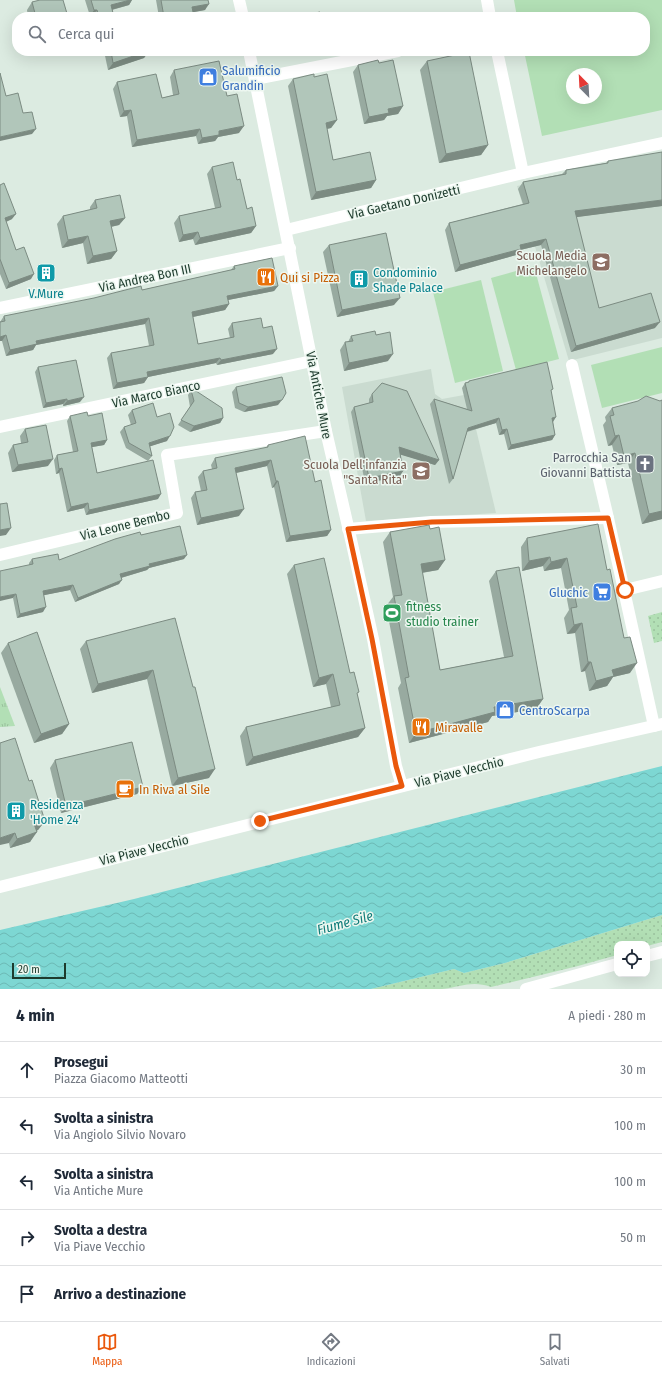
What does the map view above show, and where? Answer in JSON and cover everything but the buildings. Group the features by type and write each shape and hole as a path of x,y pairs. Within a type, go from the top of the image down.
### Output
{"street":[{"path":"239,0 241,12"},
{"path":"487,0 489,12"},
{"name":"Via Antiche Mure","path":"251,56 326,431 372,639 396,766 402,786"},
{"path":"255,79 372,56"},
{"path":"498,56 523,174"},
{"name":"Via Gaetano Donizetti","path":"286,230 662,143"},
{"name":"Via Andrea Bon III","path":"0,308 290,248"},
{"name":"Via Marco Bianco","path":"0,427 312,361"},
{"path":"572,365 658,725"},
{"name":"Via Leone Bembo","path":"0,556 177,513 167,455 326,431"},
{"path":"348,529 432,522 608,518"},
{"path":"625,590 662,581"},
{"name":"Via Piave Vecchio","path":"0,886 539,752 658,725"},
{"path":"650,955 662,952"},
{"path":"526,989 614,965"}],"shaded area":[{"name":"Scuola Media Michelangelo","path":"662,155 662,338 569,361 517,186"},
{"name":"Scuola Dell'infanzia \"Santa Rita\"","path":"431,369 435,394 442,399 464,395 476,429 496,513 366,521 342,387"}],"green space":[{"path":"514,0 662,0 662,110 542,136 525,56 650,56 650,12 516,12"},
{"path":"534,266 559,359 516,370 491,278"},
{"path":"481,280 503,371 455,383 433,292"},
{"path":"662,347 662,393 602,408 591,365"},
{"path":"662,612 662,641 654,643 648,616"},
{"path":"0,687 15,726 0,727"},
{"path":"662,915 662,942 650,945 650,941 614,941 614,956 578,966 491,987 472,984 442,989 371,989 454,969 464,973 505,963"}],"water":[{"name":"Fiume Sile","path":"662,766 662,915 505,963 464,973 454,969 371,989 0,989 0,930 134,899"}],"place":[{"name":"Salumificio Grandin","path":"208,77"},
{"name":"Scuola Media Michelangelo","path":"601,262"},
{"name":"V.Mure","path":"46,273"},
{"name":"Qui si Pizza","path":"266,277"},
{"name":"Condominio Shade Palace","path":"359,279"},
{"name":"Parrocchia San Giovanni Battista","path":"645,464"},
{"name":"Scuola Dell'infanzia \"Santa Rita\"","path":"421,471"},
{"name":"Gluchic","path":"602,592"},
{"name":"fitness studio trainer","path":"392,613"},
{"name":"CentroScarpa","path":"505,710"},
{"name":"Miravalle","path":"421,727"},
{"name":"In Riva al Sile","path":"125,789"},
{"name":"Residenza 'Home 24'","path":"16,811"}],"route":[{"path":"260,821 402,786 396,766 372,639 348,529 432,522 608,518 625,590"}]}
